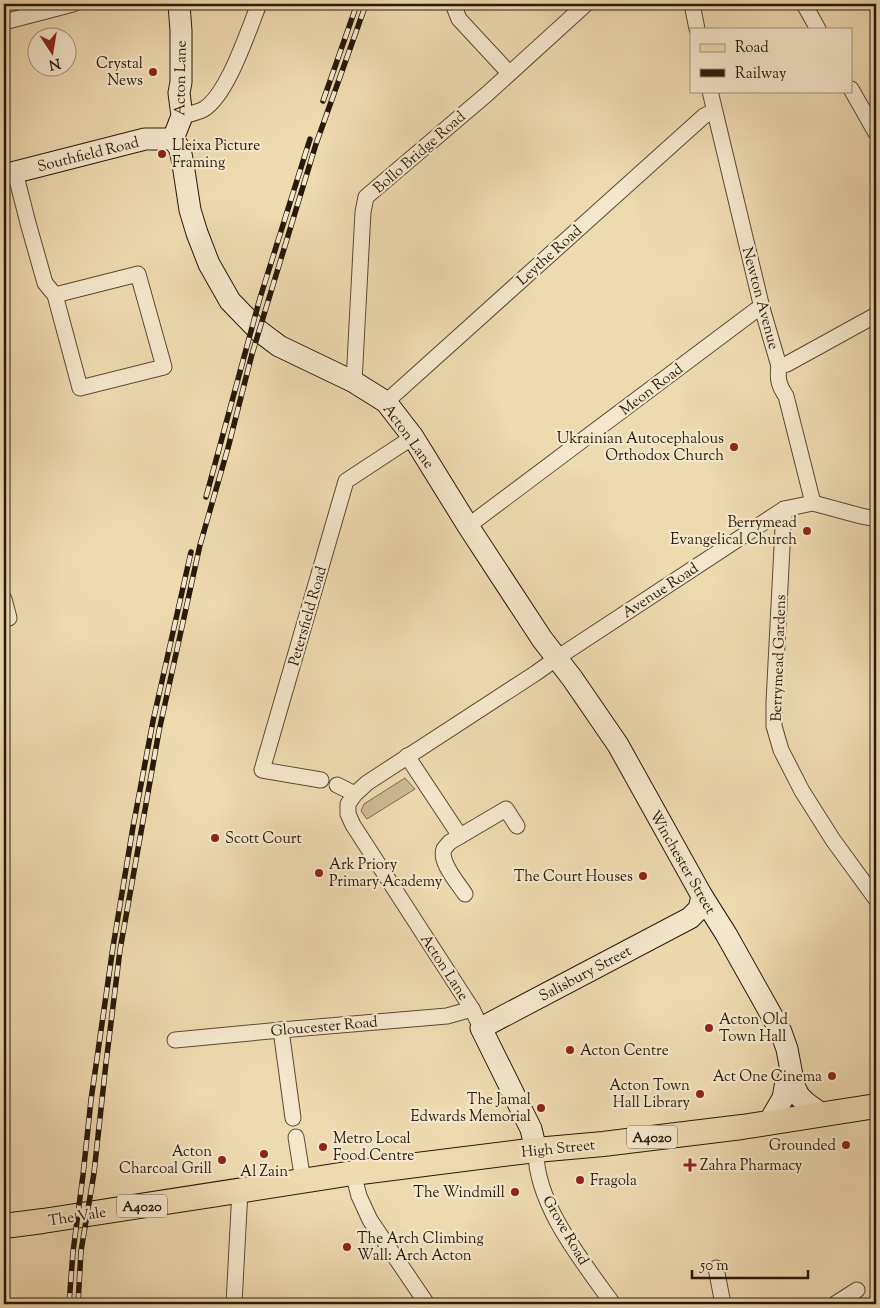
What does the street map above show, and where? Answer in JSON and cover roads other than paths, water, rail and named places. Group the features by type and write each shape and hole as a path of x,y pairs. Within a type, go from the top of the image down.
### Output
{"main road":[{"name":"Acton Lane","path":"179,4 181,31 180,102 182,116 172,139 180,149 184,164 190,210 197,234 209,264 230,301 259,331 279,346 354,382 386,402 413,436 468,526 557,658"},
{"name":"Southfield Road","path":"9,174 145,139 172,139"},
{"name":"Winchester Street","path":"557,658 618,746 781,1032 787,1048 794,1086 799,1096 823,1115"},
{"path":"690,918 699,908 702,896"},
{"path":"690,918 708,916 720,924"},
{"name":"Salisbury Street","path":"481,1028 690,918"},
{"name":"Acton Lane","path":"481,1028 531,1129 536,1150"},
{"name":"Winchester Street","path":"769,1122 783,1098 785,1087 791,1074"},
{"name":"High Street","path":"240,1190 353,1173 536,1150 604,1144 742,1127 876,1106"},
{"name":"The Vale","path":"4,1226 240,1190"}],"street":[{"path":"4,22 73,4"},
{"path":"182,116 192,114 204,108 216,98 230,75 259,4"},
{"path":"453,4 459,19 509,73"},
{"name":"Bollo Bridge Road","path":"354,382 363,212 366,197 487,94 586,4"},
{"path":"692,4 697,28"},
{"path":"804,4 817,28"},
{"path":"852,90 876,134"},
{"name":"Newton Avenue","path":"710,92 762,308 779,366 778,375 781,389 786,396 813,503"},
{"name":"Leythe Road","path":"386,402 704,116 714,111"},
{"path":"9,174 28,223 45,282 55,295 80,388 164,367 138,274 55,295"},
{"name":"Meon Road","path":"468,526 756,310 762,308"},
{"path":"779,366 787,364 876,315"},
{"name":"Petersfield Road","path":"321,780 262,770 346,481 413,436"},
{"name":"Avenue Road","path":"557,658 784,509 813,503 876,519"},
{"name":"Berrymead Gardens","path":"784,509 774,726 781,750 802,791 833,840 876,899"},
{"path":"4,598 9,618"},
{"path":"337,785 355,794 367,783 407,756 557,658"},
{"path":"407,756 460,836"},
{"name":"Acton Lane","path":"355,794 348,804 348,814 353,825 472,1009 481,1028"},
{"path":"465,894 444,859 444,849 450,842 506,809 517,826"},
{"name":"Gloucester Road","path":"175,1040 447,1016 472,1009"},
{"path":"281,1030 293,1118"},
{"path":"296,1137 303,1181"},
{"name":"Grove Road","path":"536,1150 536,1164 544,1193 557,1222 572,1248 613,1304"},
{"path":"353,1173 359,1196 370,1220 420,1300"},
{"path":"234,1304 240,1190"},
{"path":"716,1268 723,1304"},
{"path":"835,1304 857,1290"}],"railway":[{"path":"323,101 357,4"},
{"path":"78,1304 81,1251 94,1173 120,950 159,731 200,545 228,448 252,354 316,144 366,4"},
{"path":"206,497 260,298 310,139"},
{"path":"69,1304 73,1252 91,1100 113,947 153,721 191,552"}],"place":[{"name":"Crystal News","path":"153,72"},
{"name":"Lleixa Picture Framing","path":"162,154"},
{"name":"Ukrainian Autocephalous Orthodox Church","path":"734,447"},
{"name":"Berrymead Evangelical Church","path":"807,531"},
{"name":"Scott Court","path":"215,838"},
{"name":"Ark Priory Primary Academy","path":"319,873"},
{"name":"The Court Houses","path":"643,876"},
{"name":"Acton Old Town Hall","path":"709,1028"},
{"name":"Acton Centre","path":"570,1050"},
{"name":"Act One Cinema","path":"832,1076"},
{"name":"Acton Town Hall Library","path":"700,1094"},
{"name":"The Jamal Edwards Memorial","path":"541,1108"},
{"name":"Grounded","path":"846,1145"},
{"name":"Metro Local Food Centre","path":"323,1147"},
{"name":"Al Zain","path":"264,1154"},
{"name":"Acton Charcoal Grill","path":"222,1160"},
{"name":"Zahra Pharmacy","path":"690,1165"},
{"name":"Fragola","path":"580,1180"},
{"name":"The Windmill","path":"515,1192"},
{"name":"The Arch Climbing Wall: Arch Acton","path":"347,1247"}]}
